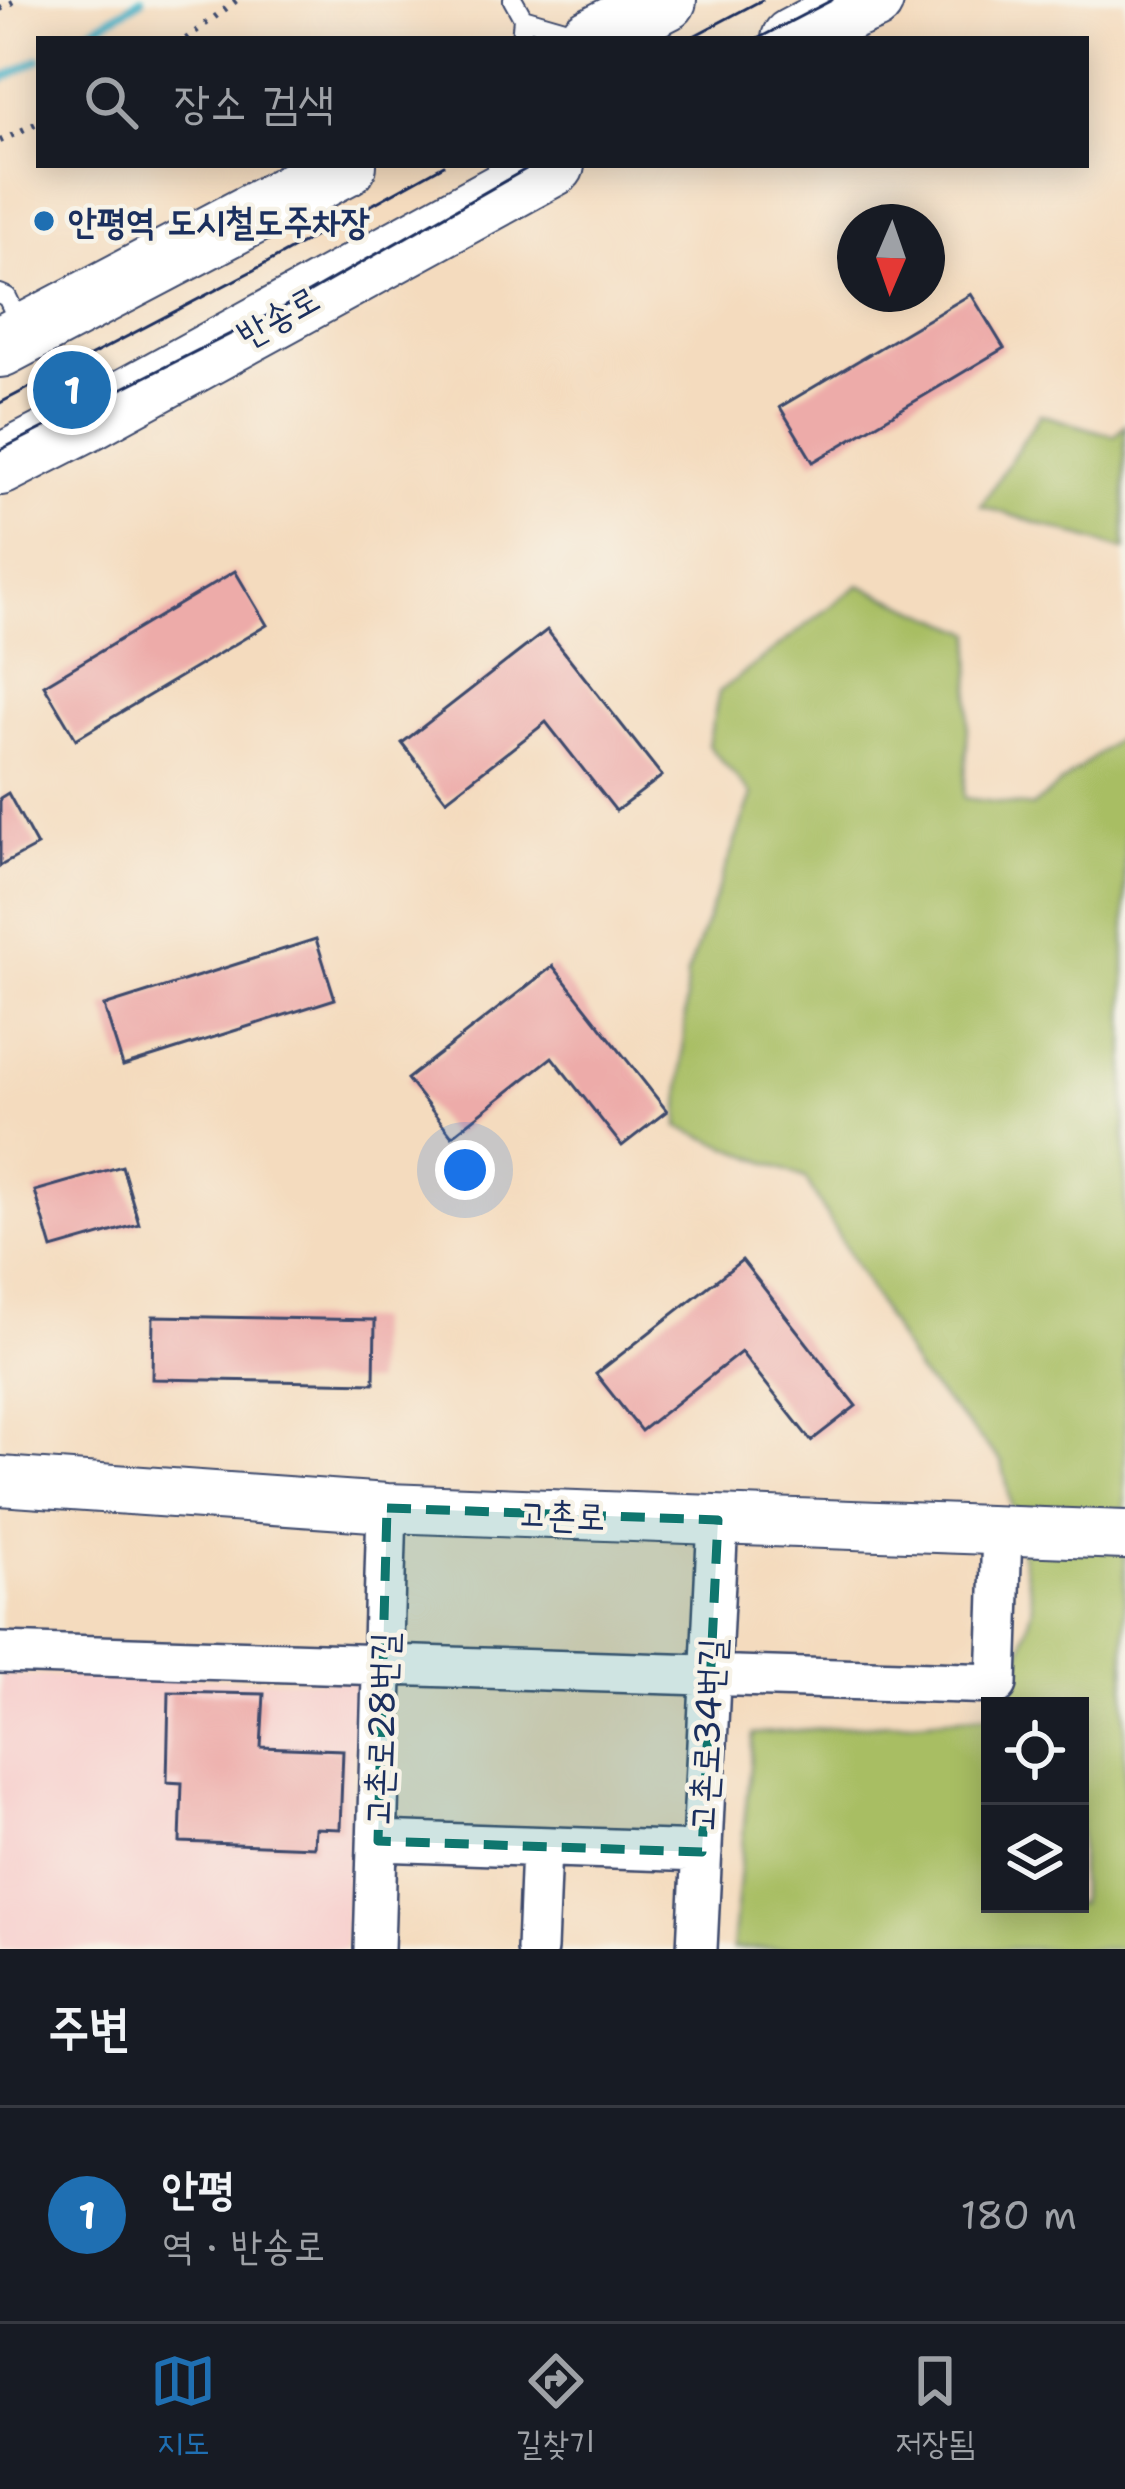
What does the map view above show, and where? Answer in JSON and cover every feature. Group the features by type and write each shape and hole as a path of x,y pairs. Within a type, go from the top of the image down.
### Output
{"main road":[{"path":"597,36 666,0"},
{"path":"798,36 872,0"},
{"path":"8,325 340,168"},
{"name":"반송로","path":"0,465 549,168"}],"street":[{"name":"고촌로","path":"0,1481 387,1508 1125,1535"},
{"name":"고촌로28번길","path":"374,1949 387,1508"},
{"name":"고촌로34번길","path":"697,1949 718,1520"},
{"path":"0,1653 997,1684 1002,1531"},
{"path":"377,1841 702,1852"},
{"path":"537,1949 541,1847"}],"lane":[{"path":"518,9 584,36"}],"path":[{"path":"0,9 16,0"},
{"path":"190,36 237,0"},
{"path":"0,140 36,123"}],"highlighted area":[{"path":"387,1508 718,1520 702,1852 378,1841"}],"shaded area":[{"path":"0,1675 356,1681 345,1949 0,1949"}],"green space":[{"path":"1040,414 1115,436 1125,425 1125,550 981,506"},
{"path":"859,585 973,633 964,798 1032,807 1125,732 1125,1949 732,1949 753,1734 981,1716 981,1913 1089,1913 1089,1697 1009,1697 1033,1606 1002,1462 918,1373 805,1178 679,1127 687,975 752,795 708,745 719,692"}],"building":[{"path":"971,294 1004,348 813,462 780,407"},
{"path":"235,571 267,625 76,739 44,685"},
{"path":"547,630 662,776 616,811 546,722 446,800 402,743"},
{"path":"8,793 37,846 0,866 0,798"},
{"path":"316,939 335,999 123,1066 104,1006"},
{"path":"553,966 667,1111 622,1146 552,1057 452,1136 407,1079"},
{"path":"122,1166 139,1224 52,1249 35,1191"},
{"path":"742,1260 856,1406 811,1441 741,1352 641,1431 596,1374"},
{"path":"153,1316 375,1320 374,1383 152,1379"},
{"path":"169,1692 264,1694 261,1747 343,1750 340,1829 315,1828 314,1847 180,1842 182,1783 167,1782"}],"waterway":[{"path":"81,36 141,0"},
{"path":"0,80 36,61"}],"tram line":[{"path":"694,36 762,0"},
{"path":"763,36 832,0"},
{"path":"0,403 439,168"},
{"path":"0,450 280,309 528,168"}],"place":[{"name":"안평역 도시철도주차장","path":"44,221"},
{"name":"안평","path":"72,390"}]}
